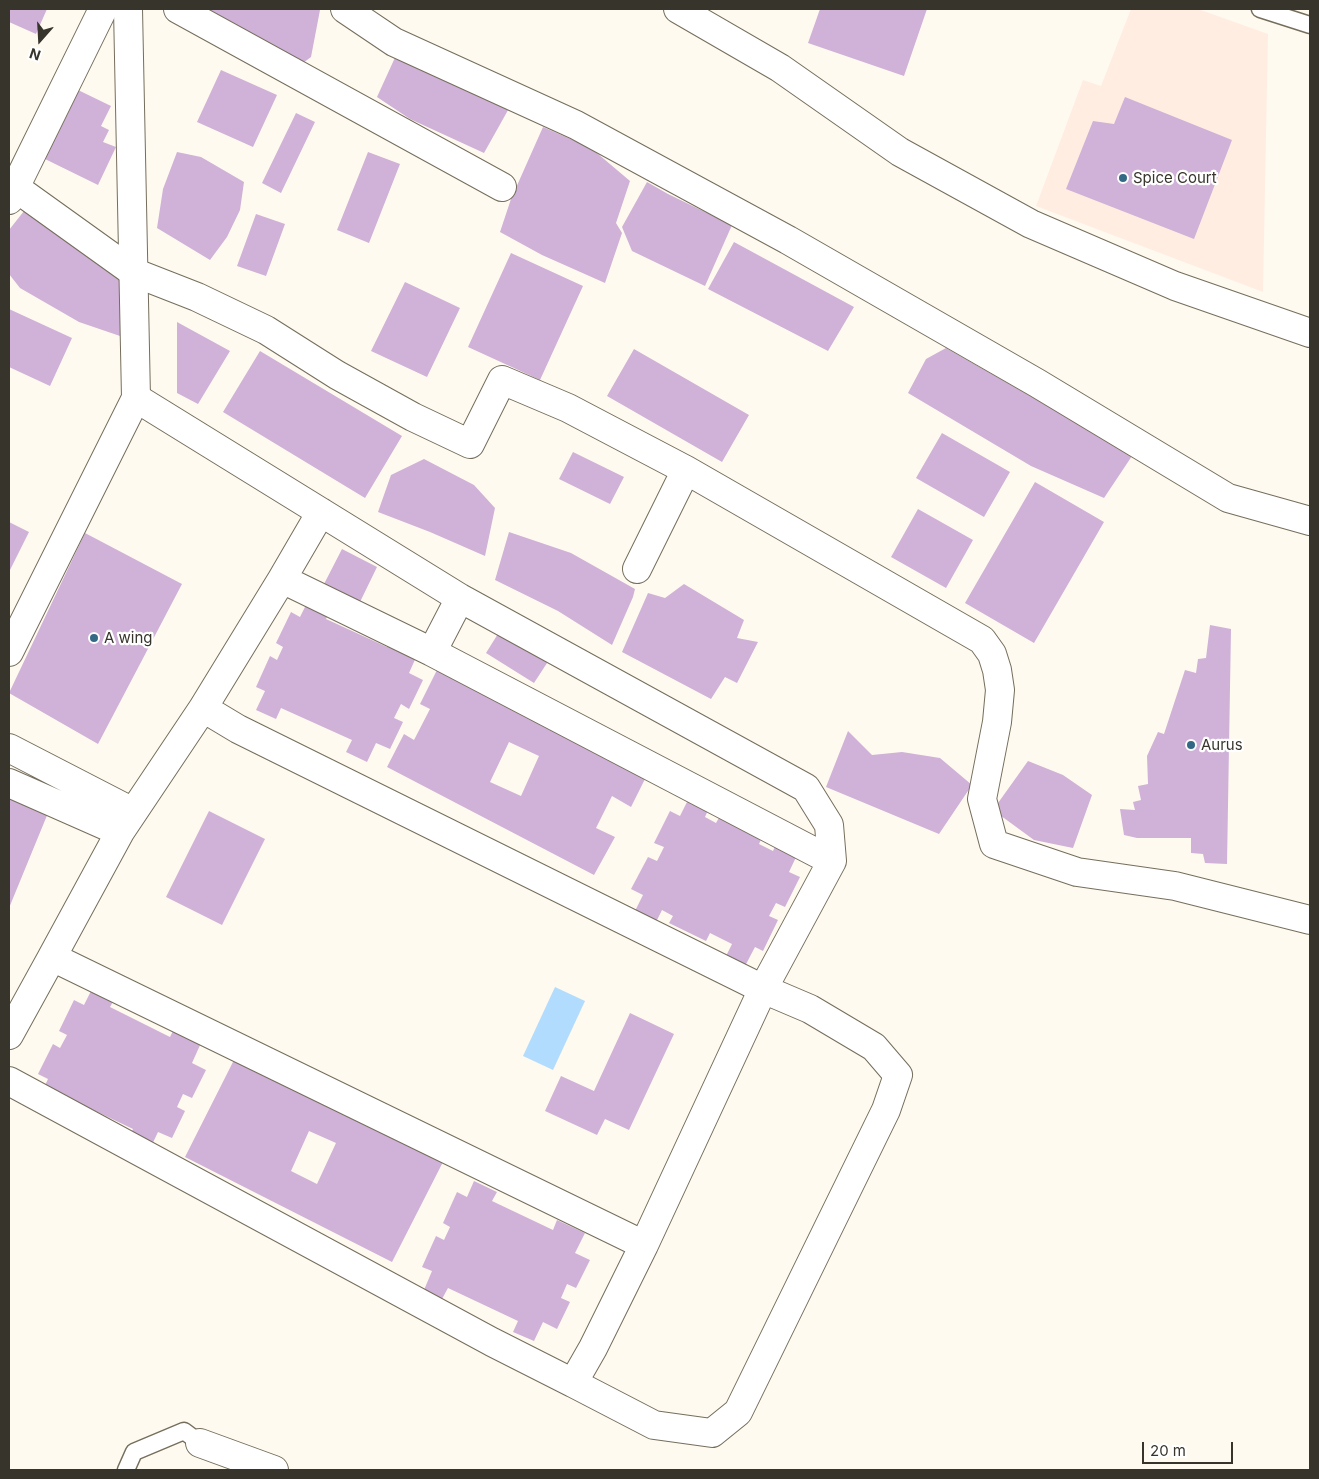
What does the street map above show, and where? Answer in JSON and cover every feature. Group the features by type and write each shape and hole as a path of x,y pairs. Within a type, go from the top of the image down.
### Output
{"street":[{"path":"103,9 11,190 133,272 197,297 266,330 337,375 413,417 470,444 502,380 568,408 686,470 982,640 992,654 1000,690 982,799 994,844 1077,872 1175,886 1310,920"},
{"path":"9,652 136,398 128,9"},
{"path":"178,9 502,187"},
{"path":"345,9 394,42 576,125 788,240 1036,382 1228,498 1310,521"},
{"path":"678,9 780,68 900,152 1031,224 1175,286 1310,333"},
{"path":"136,398 460,598 806,788 829,825 832,861 763,989 644,1245 593,1348 573,1383"},
{"path":"637,569 686,470"},
{"path":"9,1035 127,822 203,708 321,512"},
{"path":"282,579 432,652 832,861"},
{"path":"432,652 460,598"},
{"path":"9,1081 492,1342 654,1424 712,1433 738,1412 886,1110 898,1075 874,1047 810,1009 763,989 247,733 203,708"},
{"path":"9,748 127,822"},
{"path":"9,783 127,822"},
{"path":"52,957 644,1245"},
{"path":"200,1443 274,1470"}],"lane":[{"path":"1260,9 1310,25"},
{"path":"126,1470 134,1452 184,1431 200,1443"}],"shaded area":[{"path":"1131,9 1198,9 1268,34 1263,292 1036,206 1083,80 1101,86"}],"water":[{"path":"555,987 585,1001 553,1070 523,1056"}],"building":[{"path":"9,9 47,9 36,34 9,22"},
{"path":"192,9 318,9 320,10 311,57 303,63"},
{"path":"820,9 927,9 904,76 808,43"},
{"path":"398,51 512,103 484,153 410,119 377,97"},
{"path":"221,70 277,95 253,147 197,122"},
{"path":"78,90 111,106 101,126 109,130 103,142 116,147 98,185 45,159"},
{"path":"1125,97 1232,140 1194,239 1066,189 1093,121 1114,124"},
{"path":"296,113 315,122 281,193 262,183"},
{"path":"543,127 591,148 630,181 616,223 622,233 605,283 542,255 500,232 511,199"},
{"path":"177,152 201,157 244,182 240,210 227,237 210,260 157,228 163,189"},
{"path":"368,152 400,164 369,243 337,230"},
{"path":"647,182 732,225 705,286 632,251 622,227"},
{"path":"24,211 97,251 126,278 130,308 120,336 79,322 20,288 9,274 9,230"},
{"path":"256,214 285,224 266,276 237,266"},
{"path":"734,242 854,307 828,351 708,289"},
{"path":"511,253 583,286 540,380 468,347"},
{"path":"405,282 460,308 427,377 371,351"},
{"path":"9,309 72,338 50,386 9,367"},
{"path":"177,322 230,351 198,404 177,393"},
{"path":"946,348 1134,453 1104,498 1031,466 908,393 926,359"},
{"path":"634,349 749,415 722,462 607,396"},
{"path":"260,351 402,436 365,498 223,412"},
{"path":"942,433 1010,472 984,517 916,478"},
{"path":"573,452 624,477 610,504 559,479"},
{"path":"424,459 474,485 495,508 485,556 378,512 391,475"},
{"path":"1035,482 1104,522 1034,643 965,603"},
{"path":"918,509 973,540 946,588 891,557"},
{"path":"9,522 29,532 9,572"},
{"path":"509,532 571,553 635,589 612,645 558,611 495,580"},
{"name":"A wing","path":"85,533 182,584 98,744 9,693"},
{"path":"342,549 377,567 360,602 324,584"},
{"path":"684,584 744,620 737,638 758,642 737,683 725,677 711,699 622,652 648,593 665,598"},
{"path":"308,601 330,611 326,619 387,647 390,640 418,653 409,673 423,680 409,709 401,704 394,718 403,722 390,749 376,743 367,762 346,752 352,740 281,708 276,719 256,710 265,691 256,687 270,656 277,660 283,647 276,643 291,612 300,617"},
{"name":"Aurus","path":"1210,625 1231,629 1227,864 1205,863 1203,854 1191,853 1191,838 1137,838 1124,835 1120,809 1135,810 1133,802 1141,800 1138,786 1148,784 1147,756 1158,732 1164,734 1185,670 1196,673 1198,659 1206,658"},
{"path":"501,629 549,660 534,683 486,653"},
{"path":"437,670 645,779 631,807 612,796 596,828 615,837 594,875 387,767 404,734 414,740 430,709 420,704","holes":["509,742 539,756 521,796 490,782"]},
{"path":"848,731 872,755 902,752 940,758 972,785 939,834 826,787"},
{"path":"1028,761 1063,775 1092,795 1073,848 1034,840 993,810"},
{"path":"9,795 48,813 9,908"},
{"path":"689,798 709,808 705,817 716,823 721,814 763,835 759,844 773,851 777,842 798,853 789,872 800,877 785,907 776,903 769,916 778,920 763,951 755,947 744,968 725,958 732,944 710,933 706,941 669,923 673,916 662,910 655,924 634,913 643,895 631,889 648,857 657,861 664,847 654,843 670,811 680,816"},
{"path":"209,811 265,839 222,925 166,897"},
{"path":"92,989 114,1000 110,1007 170,1037 174,1029 201,1043 192,1063 206,1070 192,1098 183,1094 177,1107 185,1111 172,1138 158,1132 149,1151 128,1140 133,1129 64,1096 39,1098 48,1079 38,1074 53,1044 60,1048 67,1035 59,1031 74,1000 84,1005"},
{"path":"630,1013 674,1034 629,1130 605,1119 597,1135 545,1111 561,1076 594,1091"},
{"path":"236,1056 444,1160 392,1262 185,1157","holes":["309,1131 336,1143 317,1184 291,1171"]},
{"path":"474,1181 497,1192 492,1201 553,1230 557,1220 585,1233 575,1253 590,1260 576,1288 567,1284 561,1298 570,1302 557,1329 543,1322 534,1341 513,1332 518,1321 448,1288 442,1299 424,1290 432,1271 422,1267 436,1236 444,1240 450,1227 443,1223 457,1192 467,1197"}],"place":[{"name":"Spice Court","path":"1123,178"},
{"name":"A wing","path":"94,638"},
{"name":"Aurus","path":"1191,745"}]}
